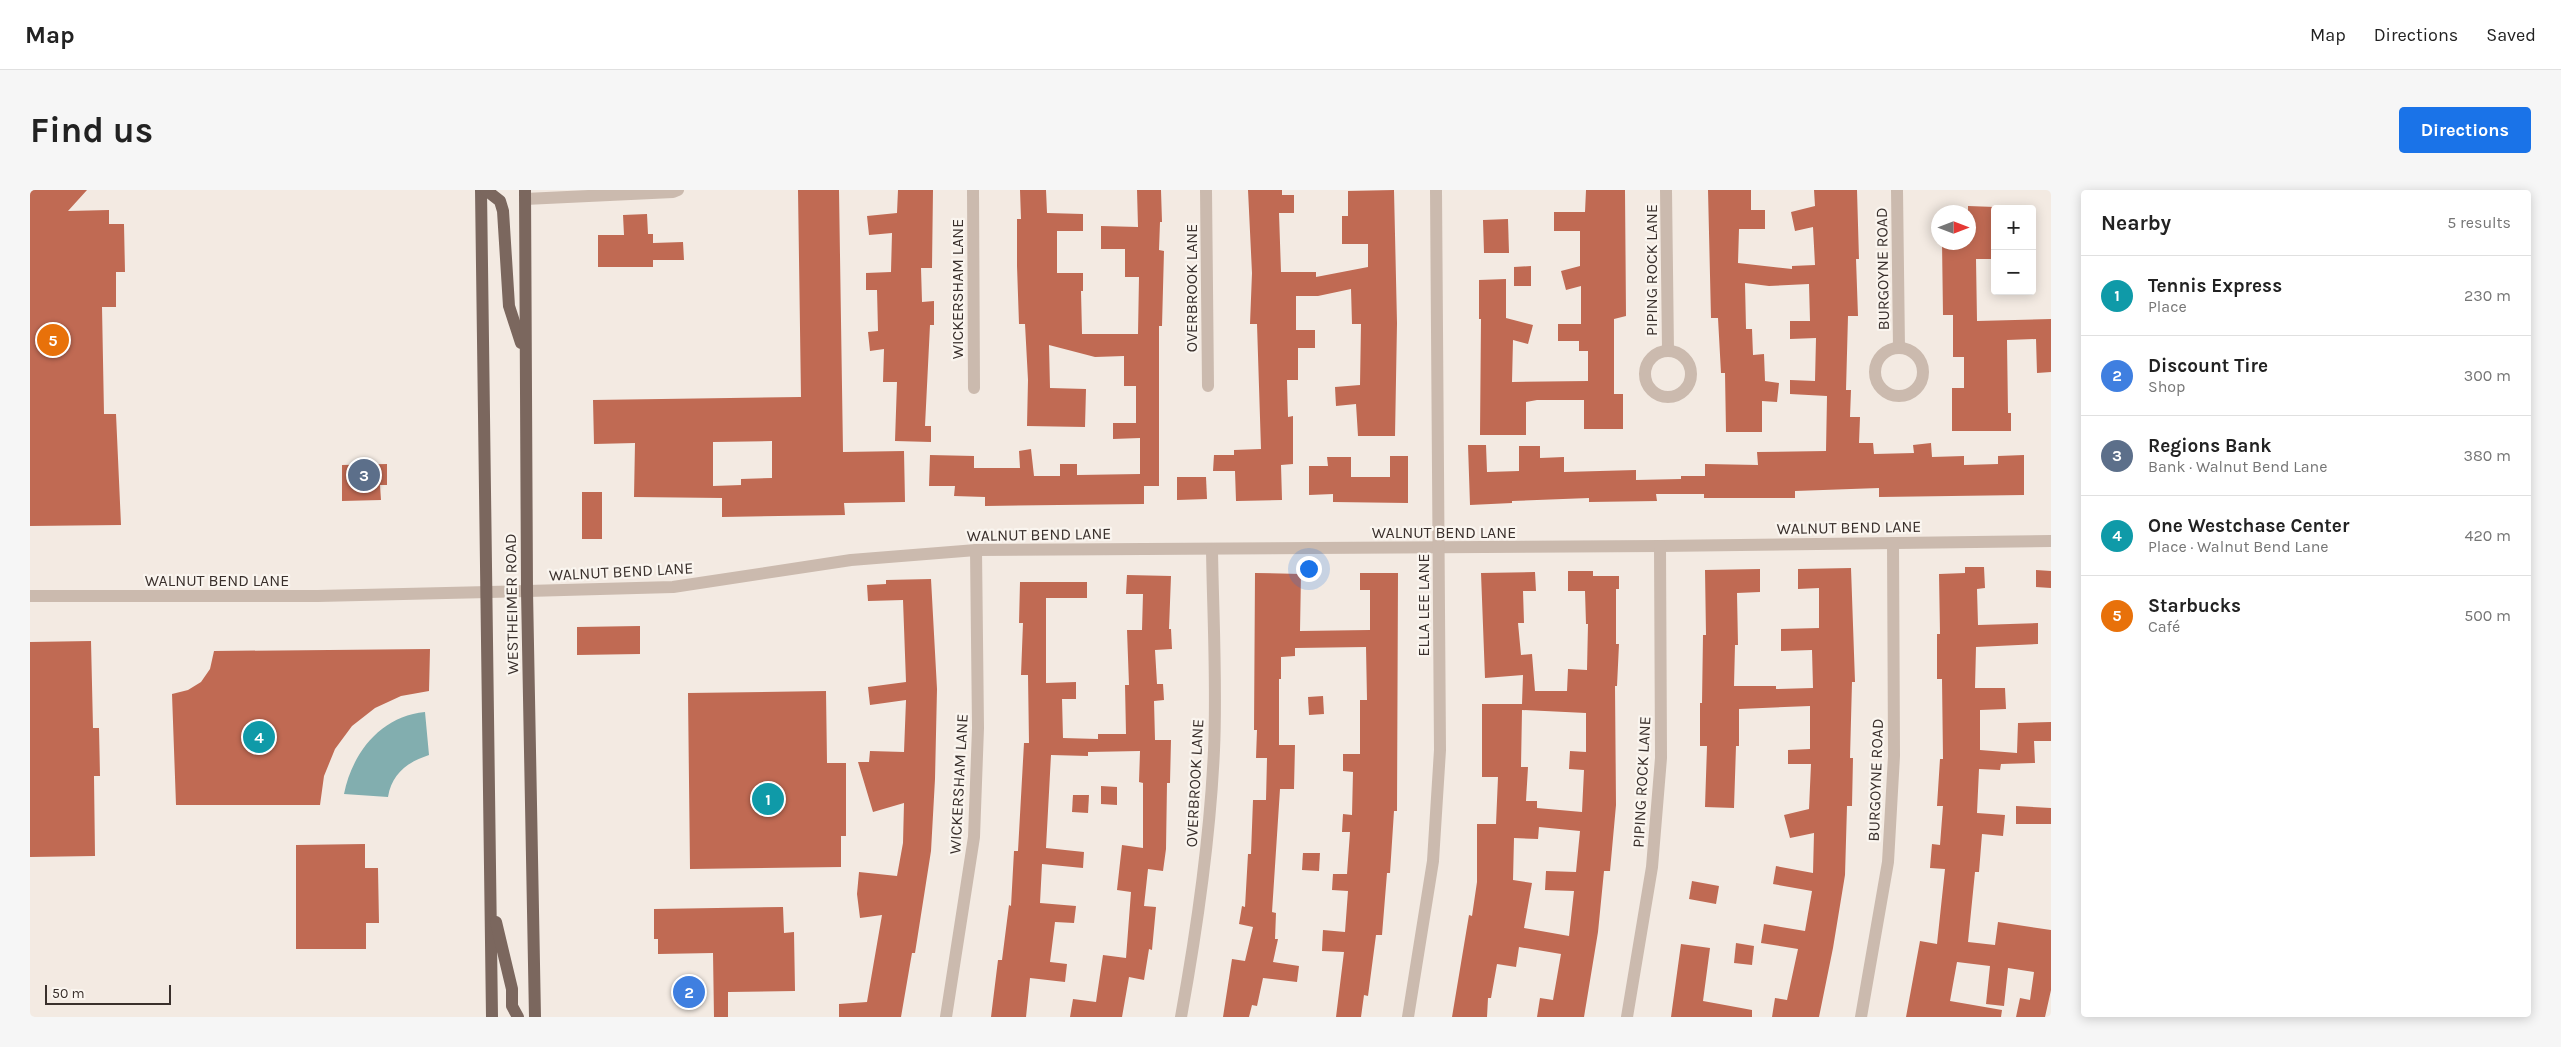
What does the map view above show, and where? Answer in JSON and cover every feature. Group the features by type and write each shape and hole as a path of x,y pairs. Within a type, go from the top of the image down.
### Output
{"main road":[{"name":"WESTHEIMER ROAD","path":"481,190 492,1017"},
{"path":"486,190 500,201 509,306 526,354"},
{"name":"WESTHEIMER ROAD","path":"523,193 527,591 535,1017"},
{"path":"490,898 512,989 512,1006 518,1017"}],"street":[{"path":"523,193 678,190"},
{"name":"WICKERSHAM LANE","path":"973,190 974,388"},
{"name":"OVERBROOK LANE","path":"1206,190 1208,386"},
{"name":"ELLA LEE LANE","path":"1408,1017 1434,842 1440,750 1436,190"},
{"name":"PIPING ROCK LANE","path":"1666,190 1668,350"},
{"name":"BURGOYNE ROAD","path":"1897,190 1899,348"},
{"name":"WALNUT BEND LANE","path":"30,596 308,596 673,587 851,560 976,550 1212,550 2051,541"},
{"name":"BURGOYNE ROAD","path":"1861,1017 1888,862 1894,756 1893,543"},
{"name":"PIPING ROCK LANE","path":"1627,1017 1652,867 1661,758 1660,546"},
{"name":"WICKERSHAM LANE","path":"946,1017 974,837 978,728 976,550"},
{"name":"OVERBROOK LANE","path":"1181,1017 1194,947 1207,852 1214,749 1212,550"}],"water":[{"path":"425,712 429,755 414,761 397,775 388,797 344,794 354,764 371,739 395,721 409,715"}],"building":[{"path":"30,190 87,190 68,211 109,210 109,224 124,224 125,272 116,272 116,307 102,307 104,414 116,414 121,525 30,526"},
{"path":"798,190 839,190 843,452 904,451 905,502 844,503 845,515 722,517 722,498 634,497 635,443 594,444 593,400 801,397","holes":["772,441 772,478 741,479 741,485 713,486 713,442"]},
{"path":"898,190 933,190 932,268 921,268 922,302 934,301 934,325 930,325 925,426 931,426 931,442 895,441 897,382 883,382 884,349 870,351 868,332 878,331 877,290 866,290 866,273 891,272 892,233 869,235 867,216 897,213"},
{"path":"1020,190 1046,190 1047,213 1083,214 1083,231 1057,231 1057,273 1083,273 1083,291 1081,291 1082,334 1138,334 1139,277 1125,277 1125,249 1101,249 1101,226 1138,227 1137,190 1161,190 1162,222 1160,222 1159,250 1164,251 1162,326 1159,326 1159,486 1144,486 1144,504 985,506 985,497 954,496 955,486 929,486 930,455 974,456 974,468 1020,468 1019,451 1031,449 1034,476 1060,476 1060,464 1077,464 1077,475 1140,474 1140,438 1113,439 1113,423 1136,423 1136,386 1124,386 1124,356 1095,357 1049,345 1050,388 1086,389 1085,427 1027,426 1028,380 1025,324 1019,324 1017,266 1017,219 1021,219"},
{"path":"1248,190 1282,190 1282,195 1294,195 1294,213 1279,213 1281,272 1316,272 1316,277 1368,267 1368,244 1342,244 1342,216 1348,216 1348,191 1394,190 1397,323 1395,436 1358,436 1356,404 1336,406 1335,387 1360,385 1361,324 1352,324 1351,289 1318,296 1296,296 1296,330 1315,330 1315,348 1298,348 1298,380 1287,380 1288,417 1293,416 1293,464 1281,465 1282,500 1236,501 1235,471 1213,471 1214,455 1234,455 1234,450 1261,449 1257,324 1250,324 1252,273"},
{"path":"1586,190 1625,190 1626,316 1614,319 1614,394 1623,394 1623,429 1584,429 1584,400 1537,400 1526,402 1526,435 1480,435 1481,319 1479,319 1479,280 1506,279 1506,318 1533,325 1528,344 1513,340 1512,382 1588,381 1588,351 1579,351 1579,341 1558,341 1558,324 1581,324 1581,286 1566,290 1561,271 1580,266 1580,231 1554,231 1554,212 1585,212"},
{"path":"1708,190 1751,190 1751,210 1765,210 1765,229 1739,229 1738,263 1792,269 1792,266 1815,265 1813,227 1795,231 1791,212 1815,206 1814,190 1857,190 1859,259 1856,259 1858,316 1848,316 1846,390 1851,390 1850,417 1860,417 1859,443 1873,443 1874,454 1914,453 1913,445 1931,443 1932,457 1964,456 1964,465 1998,464 1998,456 2024,455 2024,495 1879,497 1879,488 1795,491 1795,498 1704,498 1704,494 1656,494 1657,501 1589,502 1589,498 1512,501 1512,503 1470,505 1468,445 1486,445 1487,472 1519,471 1519,446 1540,446 1540,458 1564,457 1564,472 1636,470 1636,480 1681,479 1681,476 1705,476 1705,464 1758,465 1757,452 1826,451 1827,396 1790,394 1790,380 1815,381 1816,338 1790,339 1790,321 1810,321 1809,284 1769,286 1745,283 1746,329 1752,329 1753,355 1764,354 1765,381 1779,383 1777,402 1762,401 1762,432 1726,432 1725,373 1721,373 1718,318 1711,318"},
{"path":"1976,206 1991,207 1991,259 1976,259 1977,321 2051,319 2051,372 2037,373 2036,339 2007,340 2008,413 2011,413 2011,431 1952,431 1952,388 1964,388 1964,357 1953,357 1953,315 1943,315 1942,250 1976,250"},
{"path":"647,214 648,234 653,234 653,243 683,242 684,260 653,260 653,267 598,267 598,235 624,235 623,215"},
{"path":"1508,219 1509,253 1484,253 1483,220"},
{"path":"1531,266 1531,286 1514,286 1514,267"},
{"path":"1390,456 1408,456 1408,503 1333,502 1333,494 1309,495 1309,466 1328,466 1327,457 1351,457 1351,477 1390,477"},
{"path":"387,464 387,485 380,485 381,500 342,501 342,465"},
{"path":"1177,477 1206,477 1207,499 1177,500"},
{"path":"582,492 602,492 602,539 582,539"},
{"path":"1965,567 1984,567 1985,588 1977,589 1978,625 2038,623 2038,644 1976,647 1975,688 2005,688 2006,709 1980,710 1980,750 2017,753 2018,723 2051,722 2051,741 2034,741 2035,763 2001,764 2000,770 1979,769 1977,813 2005,815 2003,836 1982,834 1979,872 1975,872 1968,942 1995,945 1998,922 2051,930 2051,990 2045,1017 2016,1017 2020,998 2030,1000 2034,972 2008,968 2004,1006 1986,1004 1990,966 1957,962 1950,1001 2002,1010 2001,1017 1906,1017 1920,941 1937,944 1945,869 1930,868 1932,844 1940,845 1943,806 1937,806 1940,759 1943,759 1942,679 1937,679 1937,634 1940,634 1939,574 1965,573"},
{"path":"1851,568 1855,682 1852,682 1850,758 1853,758 1852,806 1847,806 1845,875 1833,948 1819,1017 1772,1017 1775,998 1787,1000 1798,949 1761,943 1764,924 1805,931 1812,891 1773,884 1776,866 1813,873 1814,833 1790,838 1784,815 1809,809 1811,764 1788,764 1788,750 1810,749 1810,706 1739,709 1739,746 1736,746 1734,808 1705,807 1707,746 1700,746 1700,703 1702,703 1703,635 1706,635 1705,570 1760,569 1760,592 1737,593 1738,645 1735,645 1734,686 1776,686 1776,689 1813,688 1812,650 1781,651 1781,629 1819,628 1819,588 1798,589 1798,569"},
{"path":"2036,570 2051,571 2051,588 2036,587"},
{"path":"1568,571 1593,571 1593,576 1619,576 1619,589 1616,589 1616,644 1619,644 1617,686 1615,686 1616,805 1610,871 1604,871 1598,932 1584,1017 1537,1017 1540,998 1553,1000 1561,954 1519,947 1516,967 1497,964 1491,998 1488,998 1487,1017 1452,1017 1469,915 1472,916 1477,882 1477,824 1496,824 1498,777 1482,777 1482,704 1522,704 1523,675 1485,678 1481,573 1535,572 1536,591 1523,591 1524,623 1518,623 1521,655 1532,654 1535,691 1567,691 1568,669 1587,670 1588,624 1586,624 1585,591 1568,591","holes":["1522,710 1586,713 1586,752 1570,751 1569,769 1584,770 1582,812 1537,808 1537,801 1526,801 1528,767 1521,767","1539,827 1580,831 1576,872 1546,871 1545,890 1574,891 1569,936 1524,928 1532,883 1513,880 1514,838 1538,839"]},
{"path":"1255,573 1301,574 1300,631 1370,630 1370,590 1360,590 1360,573 1398,573 1397,811 1394,811 1390,873 1387,873 1382,935 1376,935 1368,996 1364,995 1361,1017 1336,1017 1344,952 1322,951 1323,930 1345,932 1348,891 1332,890 1333,874 1347,874 1350,832 1342,832 1343,814 1352,815 1353,772 1343,771 1343,754 1360,754 1360,700 1367,700 1366,647 1295,648 1295,656 1281,657 1279,745 1295,745 1294,789 1280,789 1272,912 1276,913 1275,939 1278,939 1273,962 1299,966 1297,982 1263,978 1257,1006 1252,1005 1249,1017 1223,1017 1232,959 1245,961 1253,927 1239,924 1242,906 1245,907 1248,854 1251,854 1253,800 1266,800 1267,758 1256,758 1257,730 1254,730"},
{"path":"1127,575 1171,576 1169,629 1171,629 1172,649 1155,650 1157,684 1163,684 1164,700 1154,701 1155,740 1171,740 1170,783 1167,783 1166,849 1163,871 1148,869 1144,906 1156,907 1152,950 1149,949 1144,980 1129,977 1122,1017 1070,1017 1073,999 1096,1002 1103,955 1126,958 1131,892 1117,890 1122,845 1143,848 1143,783 1139,782 1140,751 1088,752 1088,756 1051,755 1046,848 1084,852 1083,868 1042,864 1040,903 1076,906 1074,923 1055,922 1050,962 1067,964 1065,982 1030,978 1026,1017 991,1017 998,960 1002,960 1009,905 1011,906 1014,851 1018,851 1024,743 1029,743 1028,675 1021,675 1023,623 1019,623 1020,582 1087,582 1087,598 1046,598 1046,683 1076,682 1076,699 1062,699 1063,738 1098,739 1098,734 1126,734 1125,685 1129,685 1127,630 1142,630 1143,594 1126,594"},
{"path":"931,579 937,689 935,779 931,851 915,953 912,953 901,1017 839,1017 839,1004 867,1002 882,915 860,918 857,894 859,872 897,876 903,843 904,803 873,812 858,762 869,762 870,751 904,752 906,700 870,705 868,687 906,682 903,600 868,601 867,585 886,584 886,580"},
{"path":"640,626 640,654 577,655 577,627"},
{"path":"91,641 93,728 99,728 100,776 94,776 95,856 30,857 30,642"},
{"path":"430,649 429,691 401,696 375,708 352,726 335,749 324,776 320,805 176,805 172,694 188,690 201,682 210,669 214,651"},
{"path":"826,691 827,763 846,763 846,836 841,836 841,867 690,869 688,693"},
{"path":"1323,696 1324,714 1309,715 1308,697"},
{"path":"1101,786 1117,787 1117,805 1101,804"},
{"path":"1073,795 1089,795 1088,813 1072,812"},
{"path":"2016,806 2051,808 2051,824 2016,824"},
{"path":"365,844 365,868 378,868 379,923 366,923 366,949 296,949 296,845"},
{"path":"1303,853 1320,853 1319,871 1302,870"},
{"path":"1692,881 1719,886 1716,904 1689,899"},
{"path":"783,907 784,933 794,932 795,991 728,992 728,1017 714,1017 713,953 658,954 658,939 654,939 654,909"},
{"path":"1736,943 1754,946 1752,965 1734,963"},
{"path":"1681,944 1710,948 1703,1001 1752,1010 1752,1017 1671,1017"}],"place":[{"name":"Starbucks","path":"53,340"},
{"name":"Regions Bank","path":"364,475"},
{"name":"One Westchase Center","path":"259,737"},
{"name":"Tennis Express","path":"768,799"},
{"name":"Discount Tire","path":"689,992"}]}
